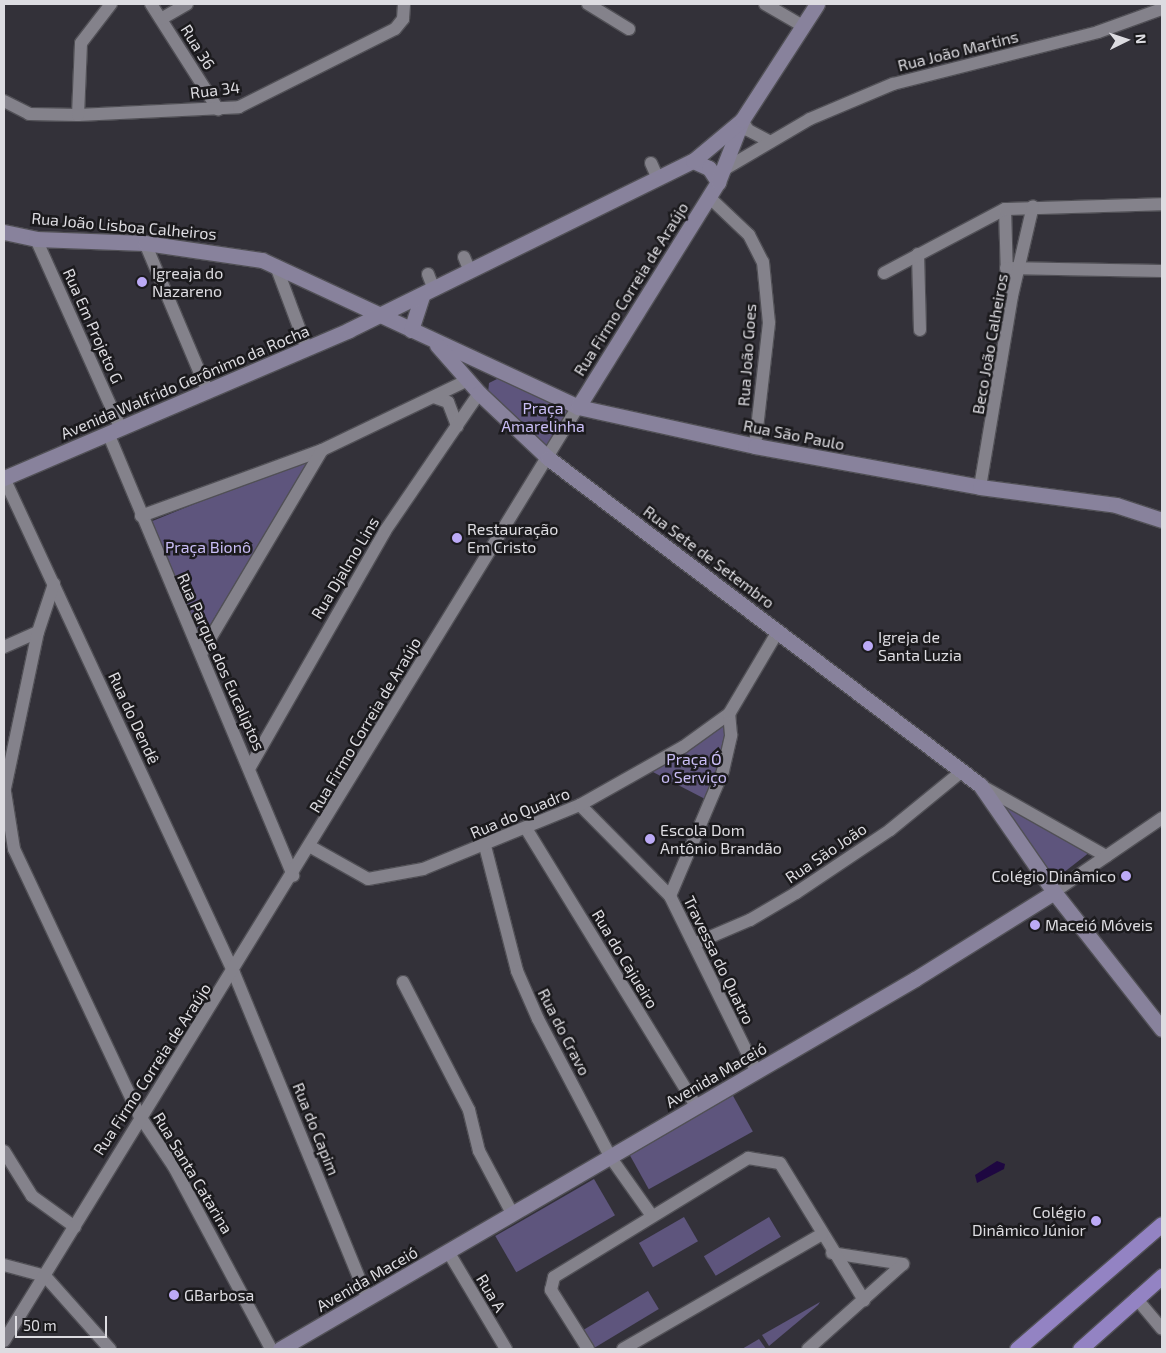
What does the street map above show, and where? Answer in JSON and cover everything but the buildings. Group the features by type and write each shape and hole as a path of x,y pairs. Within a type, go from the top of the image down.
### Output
{"highway":[{"path":"1017,1349 1162,1224"},
{"path":"1080,1349 1162,1276"}],"street":[{"path":"78,115 81,43 111,4"},
{"name":"Rua 36","path":"151,4 218,109"},
{"path":"161,19 186,4"},
{"path":"588,4 629,29"},
{"path":"765,4 802,26"},
{"name":"Rua Firmo Correia de Araújo","path":"4,1341 75,1227 139,1115 234,973 578,407 709,197 721,176 742,120 817,4"},
{"name":"Rua 34","path":"4,101 29,114 78,115 239,107 267,95 395,29 404,8"},
{"name":"Rua João Martins","path":"721,176 769,141 893,84 1098,32 1162,9"},
{"path":"742,120 748,130 769,141"},
{"name":"Rua Firmo Correia de Araújo","path":"378,315 428,293 467,264 658,179 693,161 742,120"},
{"path":"693,161 721,176"},
{"path":"650,163 658,179"},
{"name":"Rua João Goes","path":"709,197 749,235 763,262 769,323 755,446"},
{"path":"884,274 918,254 1005,209 1034,206 1162,204"},
{"name":"Beco João Calheiros","path":"980,487 1012,296 1034,206"},
{"path":"1005,209 1006,268 1012,296"},
{"name":"Rua João Lisboa Calheiros","path":"4,232 36,239 145,243 219,251 276,266 433,340"},
{"name":"Rua Em Projeto G","path":"36,239 114,430"},
{"path":"145,243 207,390"},
{"path":"918,254 920,330"},
{"path":"276,266 307,349"},
{"path":"1006,268 1162,272"},
{"path":"411,330 428,293 428,274"},
{"path":"347,300 349,330"},
{"name":"Avenida Walfrido Gerônimo da Rocha","path":"4,478 307,349 378,315"},
{"name":"Rua São Paulo","path":"433,340 578,407 755,446 980,487 1116,505 1162,519"},
{"name":"Rua Sete de Setembro","path":"433,340 479,393 548,458 980,785 1106,856"},
{"path":"479,393 479,376 496,370"},
{"path":"141,516 322,450 468,380"},
{"name":"Rua Djalmo Lins","path":"250,767 385,531 479,393"},
{"path":"434,396 448,402 457,426"},
{"name":"Rua Parque dos Eucaliptos","path":"114,430 141,516 250,767 293,876"},
{"path":"201,654 322,450"},
{"name":"Rua do Dendê","path":"4,478 234,973"},
{"path":"4,793 38,632 54,584"},
{"path":"670,896 723,771 731,735 729,714 778,631"},
{"path":"4,647 38,632"},
{"name":"Rua do Quadro","path":"311,847 368,880 423,869 527,830 580,805 683,747 729,714"},
{"name":"Rua São João","path":"696,943 750,920 796,893 890,830 962,771"},
{"name":"Rua Sete de Setembro","path":"980,785 1054,892 1162,1029"},
{"name":"Rua Santa Catarina","path":"4,793 9,845 139,1115 174,1167 271,1349"},
{"name":"Travessa do Quatro","path":"580,805 670,896 696,943 756,1071"},
{"name":"Avenida Maceió","path":"280,1349 611,1158 1054,892 1162,818"},
{"name":"Rua do Cajueiro","path":"527,830 696,1106"},
{"name":"Rua do Cravo","path":"485,846 517,971 611,1158 652,1216"},
{"name":"Rua do Capim","path":"234,973 368,1298"},
{"path":"403,982 470,1110 479,1151 513,1215"},
{"path":"4,1151 32,1196 75,1227"},
{"path":"588,1349 551,1283 563,1268 748,1158 759,1157 780,1163 832,1253 864,1300"},
{"path":"623,1349 822,1234"},
{"name":"Rua A","path":"449,1253 506,1349"},
{"path":"808,1349 903,1264 832,1253"},
{"path":"4,1265 45,1276 110,1349"},
{"path":"1136,1298 1162,1329"}],"green space":[{"name":"Praça Amarelinha","path":"503,376 573,409 548,451 488,393 489,383"},
{"name":"Praça Bionô","path":"315,455 287,500 200,641 150,522"},
{"name":"Praça Ó o Serviço","path":"726,719 728,738 707,800 649,770"},
{"path":"998,799 1090,852 1054,880"},
{"path":"732,1094 753,1132 649,1189 628,1152"},
{"path":"594,1179 615,1215 516,1272 495,1236"},
{"path":"684,1217 698,1241 653,1267 639,1243"},
{"path":"769,1217 781,1237 716,1276 704,1256"},
{"path":"648,1291 659,1309 595,1348 584,1330"},
{"path":"820,1302 818,1305 769,1346 762,1335"},
{"path":"759,1339 766,1349 742,1349"}],"shaded area":[{"path":"997,1161 1005,1164 1004,1169 977,1183 975,1175"}],"place":[{"name":"Igreaja do Nazareno","path":"142,282"},
{"name":"Restauração Em Cristo","path":"457,538"},
{"name":"Igreja de Santa Luzia","path":"868,646"},
{"name":"Escola Dom Antônio Brandão","path":"650,839"},
{"name":"Colégio Dinâmico","path":"1126,876"},
{"name":"Maceió Móveis","path":"1035,925"},
{"name":"Colégio Dinâmico Júnior","path":"1096,1221"},
{"name":"GBarbosa","path":"174,1295"}]}
